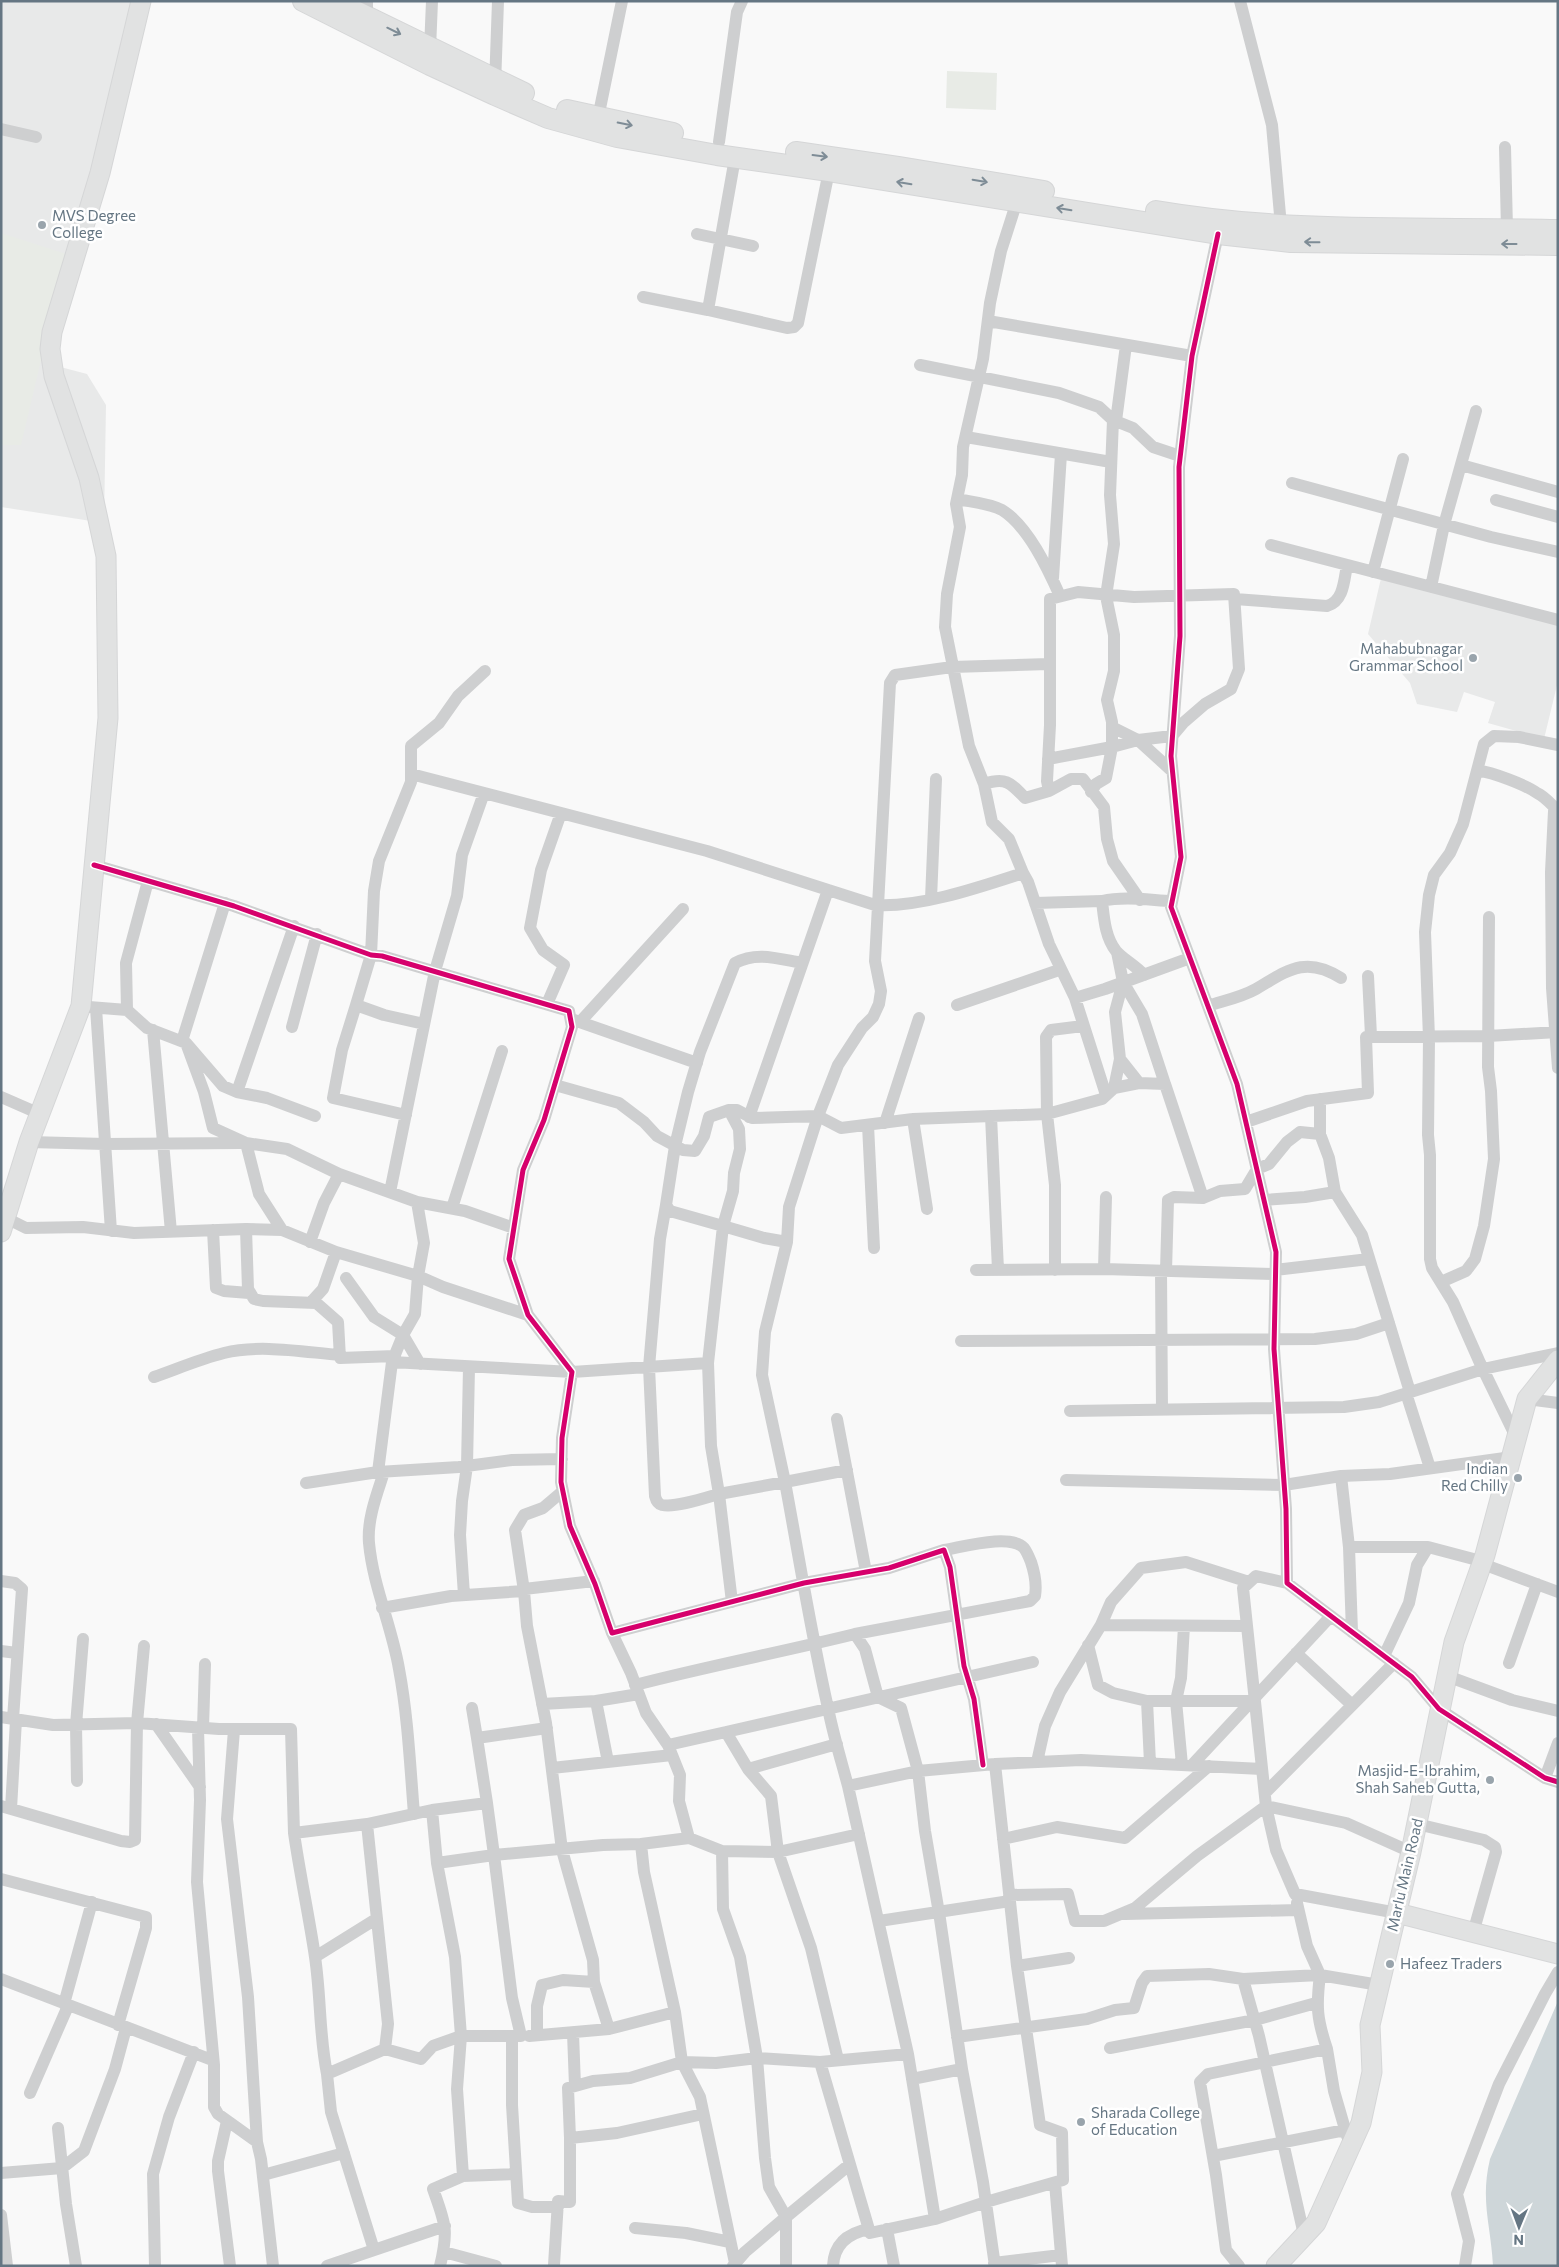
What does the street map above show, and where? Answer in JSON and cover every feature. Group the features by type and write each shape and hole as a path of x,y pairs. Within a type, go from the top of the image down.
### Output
{"main road":[{"path":"304,1 367,18 430,48 495,88"},
{"path":"335,1 495,88 566,110 596,125 735,158 829,171 1218,234 1291,242 1558,245"},
{"path":"596,125 898,167 1161,211 1281,226 1342,229 1558,230"}],"street":[{"path":"111,1231 105,1144 88,1007 94,865 108,718 106,556 89,478 57,387 50,348 52,332 100,173 141,1"},
{"path":"430,48 432,1"},
{"path":"495,88 498,1"},
{"path":"596,125 622,1"},
{"path":"718,142 736,12 742,1"},
{"path":"1240,1 1272,125 1281,226"},
{"path":"1,128 36,137"},
{"path":"1505,147 1507,229"},
{"path":"708,310 735,158"},
{"path":"643,297 787,328 794,327 798,323 829,171"},
{"path":"1017,201 1001,251 979,377 966,437 962,475 957,499 960,527 947,594 945,627 969,746 984,784 992,822 1009,839 1028,882 1059,970 1074,998 1083,1026 1110,1092"},
{"path":"697,234 753,246"},
{"path":"1218,234 1192,356 1180,456 1180,636 1172,736 1172,771 1180,857 1171,907 1237,1084 1276,1252 1274,1340 1284,1485 1287,1583"},
{"path":"988,321 1192,356"},
{"path":"1091,792 1096,784 1106,778 1112,747 1112,727 1108,700 1114,671 1114,635 1106,596 1114,544 1110,495 1114,420 1126,345"},
{"path":"920,365 1058,393 1099,407 1114,420 1133,428 1153,447 1180,456"},
{"path":"1431,587 1444,525 1476,411"},
{"path":"966,437 1111,462"},
{"path":"1053,581 1061,454"},
{"path":"1374,572 1402,458"},
{"path":"1461,465 1558,492"},
{"path":"1292,483 1444,525 1558,552"},
{"path":"957,499 993,506 1003,511 1018,524 1045,563 1060,596"},
{"path":"1496,500 1558,517"},
{"path":"1271,545 1558,620"},
{"path":"1235,599 1331,605 1341,593 1347,565"},
{"path":"1048,759 1138,740 1172,736 1182,724 1205,704 1230,689 1240,669 1234,594 1106,596 1078,592 1050,598 1048,664 1050,725 1048,759 1049,791"},
{"path":"935,2219 908,2054 848,1786 828,1707 785,1482 762,1375 765,1332 787,1242 789,1207 818,1116 838,1065 862,1028 873,1016 879,1004 880,991 875,961 890,683 895,676 952,667 1048,664"},
{"path":"406,1115 333,1098 342,1050 371,955 374,890 379,861 411,782 412,746 439,723 458,696 485,671"},
{"path":"1112,727 1138,740 1172,771"},
{"path":"1517,1439 1453,1302 1432,1268 1430,1259 1429,1038 1424,932 1434,875 1450,853 1463,824 1479,771 1484,744 1494,736 1518,737 1558,745"},
{"path":"1479,771 1491,772 1537,792 1556,808 1551,872 1552,988 1557,1032 1558,1068"},
{"path":"411,774 707,851 878,906 891,906 931,899 1023,873"},
{"path":"984,784 997,780 1007,781 1025,798 1049,791 1071,778 1083,779 1104,807 1107,839 1112,861 1140,900"},
{"path":"931,899 936,779"},
{"path":"390,1192 435,971 457,896 462,855 484,793"},
{"path":"547,1004 564,966 543,950 530,928 542,870 561,813"},
{"path":"94,865 225,903 318,934 371,955 435,971 570,1011 575,1020 697,1063"},
{"path":"127,1010 126,963 148,881"},
{"path":"749,1117 828,890"},
{"path":"1035,903 1102,901 1118,897 1172,901"},
{"path":"1102,901 1108,937 1117,952 1123,982 1142,1014 1202,1198"},
{"path":"225,903 184,1042 206,1100 213,1128 246,1143"},
{"path":"683,910 575,1020 544,1120 523,1170 509,1260 528,1315 572,1372 562,1438 563,1491 570,1526 594,1581 612,1633 646,1713 670,1750 680,1775 679,1801 689,1838"},
{"path":"1441,1282 1466,1271 1475,1259 1484,1226 1494,1159 1488,1066 1489,917"},
{"path":"237,1092 294,926"},
{"path":"292,1027 318,934"},
{"path":"1117,952 1136,965 1144,975"},
{"path":"802,963 762,956 747,957 736,963 697,1063 675,1146 660,1239 649,1367 655,1496 658,1502 672,1506 718,1494 847,1470"},
{"path":"1074,998 1190,958"},
{"path":"1208,1006 1255,990 1270,979 1289,970 1305,966 1327,969 1341,978"},
{"path":"957,1005 1059,970"},
{"path":"1368,976 1371,1036"},
{"path":"1110,1092 1120,1058 1115,1012 1123,982"},
{"path":"356,1005 384,1015 424,1024"},
{"path":"88,1007 127,1010 146,1028 184,1042 223,1086 237,1092 267,1098 315,1116"},
{"path":"88,1007 40,1114 4,1225 26,1228 83,1227 134,1233 246,1229 282,1230 336,1252 418,1276 443,1287 528,1315"},
{"path":"884,1123 919,1018"},
{"path":"1055,1270 1055,1185 1047,1114 1047,1032 1083,1026"},
{"path":"153,1030 171,1232"},
{"path":"1246,1122 1307,1101 1368,1093 1366,1037 1429,1038 1557,1032"},
{"path":"452,1208 502,1051"},
{"path":"1120,1058 1139,1083"},
{"path":"555,1085 618,1103 644,1122 658,1136 683,1150 695,1151 704,1136 709,1117 729,1110 737,1110 749,1117 818,1116 841,1128 913,1119 1047,1114 1102,1099 1110,1092 1139,1083 1165,1084"},
{"path":"1,1097 40,1114"},
{"path":"1320,1099 1320,1134 1329,1158 1335,1192 1360,1229 1390,1323 1430,1468"},
{"path":"729,1110 739,1129 740,1148 723,1226 708,1363 711,1446 732,1602"},
{"path":"991,1116 998,1270"},
{"path":"913,1119 927,1209"},
{"path":"868,1125 874,1248"},
{"path":"1162,1410 1162,1339 1168,1200 1174,1197 1202,1198 1220,1191 1245,1189 1257,1169 1269,1164 1287,1142 1300,1132 1320,1134"},
{"path":"30,1142 105,1144 246,1143 287,1149 339,1174 417,1202 452,1208 514,1228"},
{"path":"246,1143 259,1194 282,1230"},
{"path":"310,1242 324,1204 339,1174"},
{"path":"1264,1200 1305,1197 1335,1192"},
{"path":"1104,1269 1106,1197"},
{"path":"414,1814 405,1702 397,1657 382,1608 369,1542 372,1510 381,1472 394,1359 403,1335 414,1314 424,1243 417,1202"},
{"path":"666,1206 670,1211 764,1238 787,1242"},
{"path":"246,1229 249,1293"},
{"path":"213,1230 216,1288 224,1291 249,1293 254,1298 263,1301 316,1303"},
{"path":"336,1252 323,1289 313,1300 338,1322 340,1355"},
{"path":"976,1270 1104,1269 1275,1272 1368,1259"},
{"path":"346,1278 374,1317 403,1335 420,1364"},
{"path":"961,1341 1315,1339 1356,1334 1390,1323"},
{"path":"154,1377 210,1357 243,1350 281,1350 340,1355 340,1358 394,1359 420,1364 572,1372 708,1363"},
{"path":"1070,1411 1344,1408 1379,1402 1483,1369 1558,1353"},
{"name":"Marlu Main Road","path":"1276,2266 1316,2223 1348,2138 1361,2123 1372,2072 1370,2025 1411,1852 1454,1642 1495,1520 1527,1399 1558,1360"},
{"path":"464,1595 460,1535 467,1466 469,1367"},
{"path":"1527,1399 1558,1403"},
{"path":"837,1419 866,1572"},
{"path":"1066,1480 1284,1485 1341,1476 1390,1474 1512,1457"},
{"path":"306,1483 381,1472 467,1466 512,1460 562,1459"},
{"path":"1341,1476 1349,1547 1352,1632"},
{"path":"563,1491 543,1508 524,1515 515,1530 524,1590 526,1626 547,1728 562,1850 594,1960 594,1982 608,2029"},
{"path":"542,1704 596,1701 637,1690 701,1668 855,1634 1030,1602 1035,1596 1035,1574 1023,1547 1016,1542 1005,1540 944,1550 889,1568 804,1583 612,1633"},
{"path":"1349,1547 1428,1547 1481,1562 1558,1592"},
{"path":"879,1921 939,1912 1010,1898 1068,1894 1075,1921 1104,1922 1135,1908 1265,1800 1352,1705 1389,1659 1409,1603 1418,1565 1428,1547"},
{"path":"820,2062 870,2233 935,2219 986,2202 1064,2180 1062,2133 1040,2125 1017,1966 1003,1838 989,1765 974,1699 967,1678 950,1567 944,1550"},
{"path":"1037,1762 1044,1726 1060,1692 1100,1625 1111,1602 1141,1568 1186,1562 1249,1582"},
{"path":"1213,2156 1283,2141 1348,2138 1334,2091 1327,2049 1318,2022 1316,2003 1320,1975 1307,1946 1295,1894 1276,1850 1265,1800 1253,1699 1243,1588 1256,1576 1287,1583 1412,1677 1439,1709 1545,1778 1558,1782"},
{"path":"1,1581 15,1583 22,1589 10,1719 6,1807 121,1840 130,1842 135,1840 137,1723 144,1646"},
{"path":"382,1608 464,1595 594,1581"},
{"path":"1508,1664 1537,1584"},
{"path":"1187,1765 1253,1699 1331,1616"},
{"path":"1100,1625 1247,1626"},
{"path":"1184,1626 1181,1678 1176,1701 1187,1765"},
{"path":"855,1634 865,1648 878,1697 901,1708 918,1772 925,1832 962,2069 995,2264 1061,2260 1055,2183"},
{"path":"77,1781 76,1725 83,1639"},
{"path":"1088,1645 1098,1685 1112,1693 1147,1700 1253,1699"},
{"path":"1,1651 17,1653"},
{"path":"1296,1653 1352,1705"},
{"path":"552,1768 608,1762 670,1750 726,1732 828,1707 1033,1662"},
{"path":"205,1664 200,1728 197,1882 212,2060 214,2107 218,2114 257,2142"},
{"path":"1447,1676 1512,1700 1558,1711"},
{"path":"1147,1700 1150,1763"},
{"path":"596,1701 608,1762"},
{"path":"472,1708 494,1855 516,2036 515,2174 518,2203 532,2207 558,2207"},
{"path":"10,1719 53,1725 137,1723 234,1730 291,1729 294,1833 315,1957 320,1999 321,2043 331,2112 374,2250"},
{"path":"156,1724 200,1787"},
{"path":"477,1738 547,1728"},
{"path":"234,1730 227,1820 248,1997 257,2142 263,2175 273,2266"},
{"path":"726,1732 748,1769 771,1796 778,1852 812,1948 838,2060"},
{"path":"1545,1778 1558,1743"},
{"path":"748,1769 837,1744"},
{"path":"848,1786 918,1772 989,1765 1081,1760 1262,1769"},
{"path":"1003,1838 1057,1827 1125,1838 1209,1766"},
{"path":"1265,1800 1346,1823 1411,1852"},
{"path":"294,1833 367,1824 432,1810 487,1803"},
{"path":"432,1810 437,1863 455,1957 461,2036 457,2089 463,2176"},
{"path":"367,1824 388,2024 385,2049"},
{"path":"1417,1824 1484,1840 1495,1847 1496,1852 1473,1932"},
{"path":"437,1863 494,1855 603,1845 641,1844 689,1838 722,1851 778,1852 859,1834"},
{"path":"641,1844 644,1872 674,2012 682,2062 700,2097 734,2264"},
{"path":"722,1851 723,1909 740,1957 757,2058 769,2187 786,2217 786,2266"},
{"path":"1,1879 141,1914 148,1921 122,2027 115,2069 84,2151 62,2168 1,2173"},
{"path":"1295,1894 1397,1913 1558,1954"},
{"path":"30,2093 66,2005 92,1902"},
{"path":"1121,1914 1298,1910"},
{"path":"315,1957 376,1918"},
{"path":"1017,1966 1069,1958"},
{"path":"1465,2266 1469,2241 1457,2194 1500,2084 1558,1972"},
{"path":"958,2037 1087,2019 1115,2010 1134,2008 1142,1983 1147,1976 1209,1974 1243,1979 1320,1975 1379,1985"},
{"path":"1,1979 212,2060"},
{"path":"1243,1979 1255,2020 1304,2235"},
{"path":"537,2035 537,2006 542,1985 563,1980 594,1982"},
{"path":"1110,2048 1255,2020 1316,2003"},
{"path":"327,2074 385,2049 421,2059 433,2046 461,2036 516,2036 608,2029 674,2012"},
{"path":"572,2033 575,2086"},
{"path":"1239,2266 1226,2250 1213,2156 1200,2082 1208,2074 1327,2049"},
{"path":"155,2266 153,2174 169,2117 194,2052"},
{"path":"557,2265 558,2201 570,2202 568,2088 593,2081 630,2078 682,2062 716,2063 757,2058 820,2062 908,2054"},
{"path":"912,2079 962,2069"},
{"path":"570,2138 617,2133 703,2114"},
{"path":"227,2121 218,2170 230,2266"},
{"path":"58,2128 76,2266"},
{"path":"263,2175 344,2153"},
{"path":"734,2264 745,2252 849,2164"},
{"path":"440,2266 446,2239 445,2226 432,2188 463,2176 515,2174"},
{"path":"1,2215 5,2262"},
{"path":"327,2266 348,2262 374,2250 445,2226"},
{"path":"635,2228 686,2233 730,2242"},
{"path":"833,2266 834,2252 843,2240 857,2232 869,2229"},
{"path":"887,2229 894,2266"},
{"path":"444,2252 498,2266"}],"shaded area":[{"name":"MVS Degree College","path":"1,1 140,1 49,364 87,374 106,405 104,523 1,507"},
{"path":"947,71 997,73 996,110 946,108"},
{"path":"1,233 66,254 21,445 1,445"},
{"name":"Mahabubnagar Grammar School","path":"1382,574 1558,625 1558,681 1544,739 1488,723 1495,702 1464,692 1457,712 1417,704 1410,683 1368,634"},
{"path":"1558,2001 1558,2266 1493,2266 1486,2201 1487,2174 1490,2159"}],"cycle path":[{"path":"1218,234 1192,356 1179,467 1180,636 1171,756 1181,857 1171,907 1237,1084 1276,1252 1274,1349 1286,1509 1287,1583 1412,1677 1439,1709 1545,1778 1558,1782"},
{"path":"94,865 234,906 371,955 382,956 569,1011 572,1027 544,1120 523,1170 509,1259 528,1315 572,1372 562,1438 561,1482 570,1526 595,1584 612,1633 804,1583 889,1568 944,1550 950,1567 964,1666 974,1699 983,1765"}],"place":[{"name":"MVS Degree College","path":"42,225"},
{"name":"Mahabubnagar Grammar School","path":"1473,658"},
{"name":"Indian Red Chilly","path":"1518,1478"},
{"name":"Masjid-E-Ibrahim, Shah Saheb Gutta,","path":"1490,1780"},
{"name":"Hafeez Traders","path":"1390,1964"},
{"name":"Sharada College of Education","path":"1081,2122"}]}
